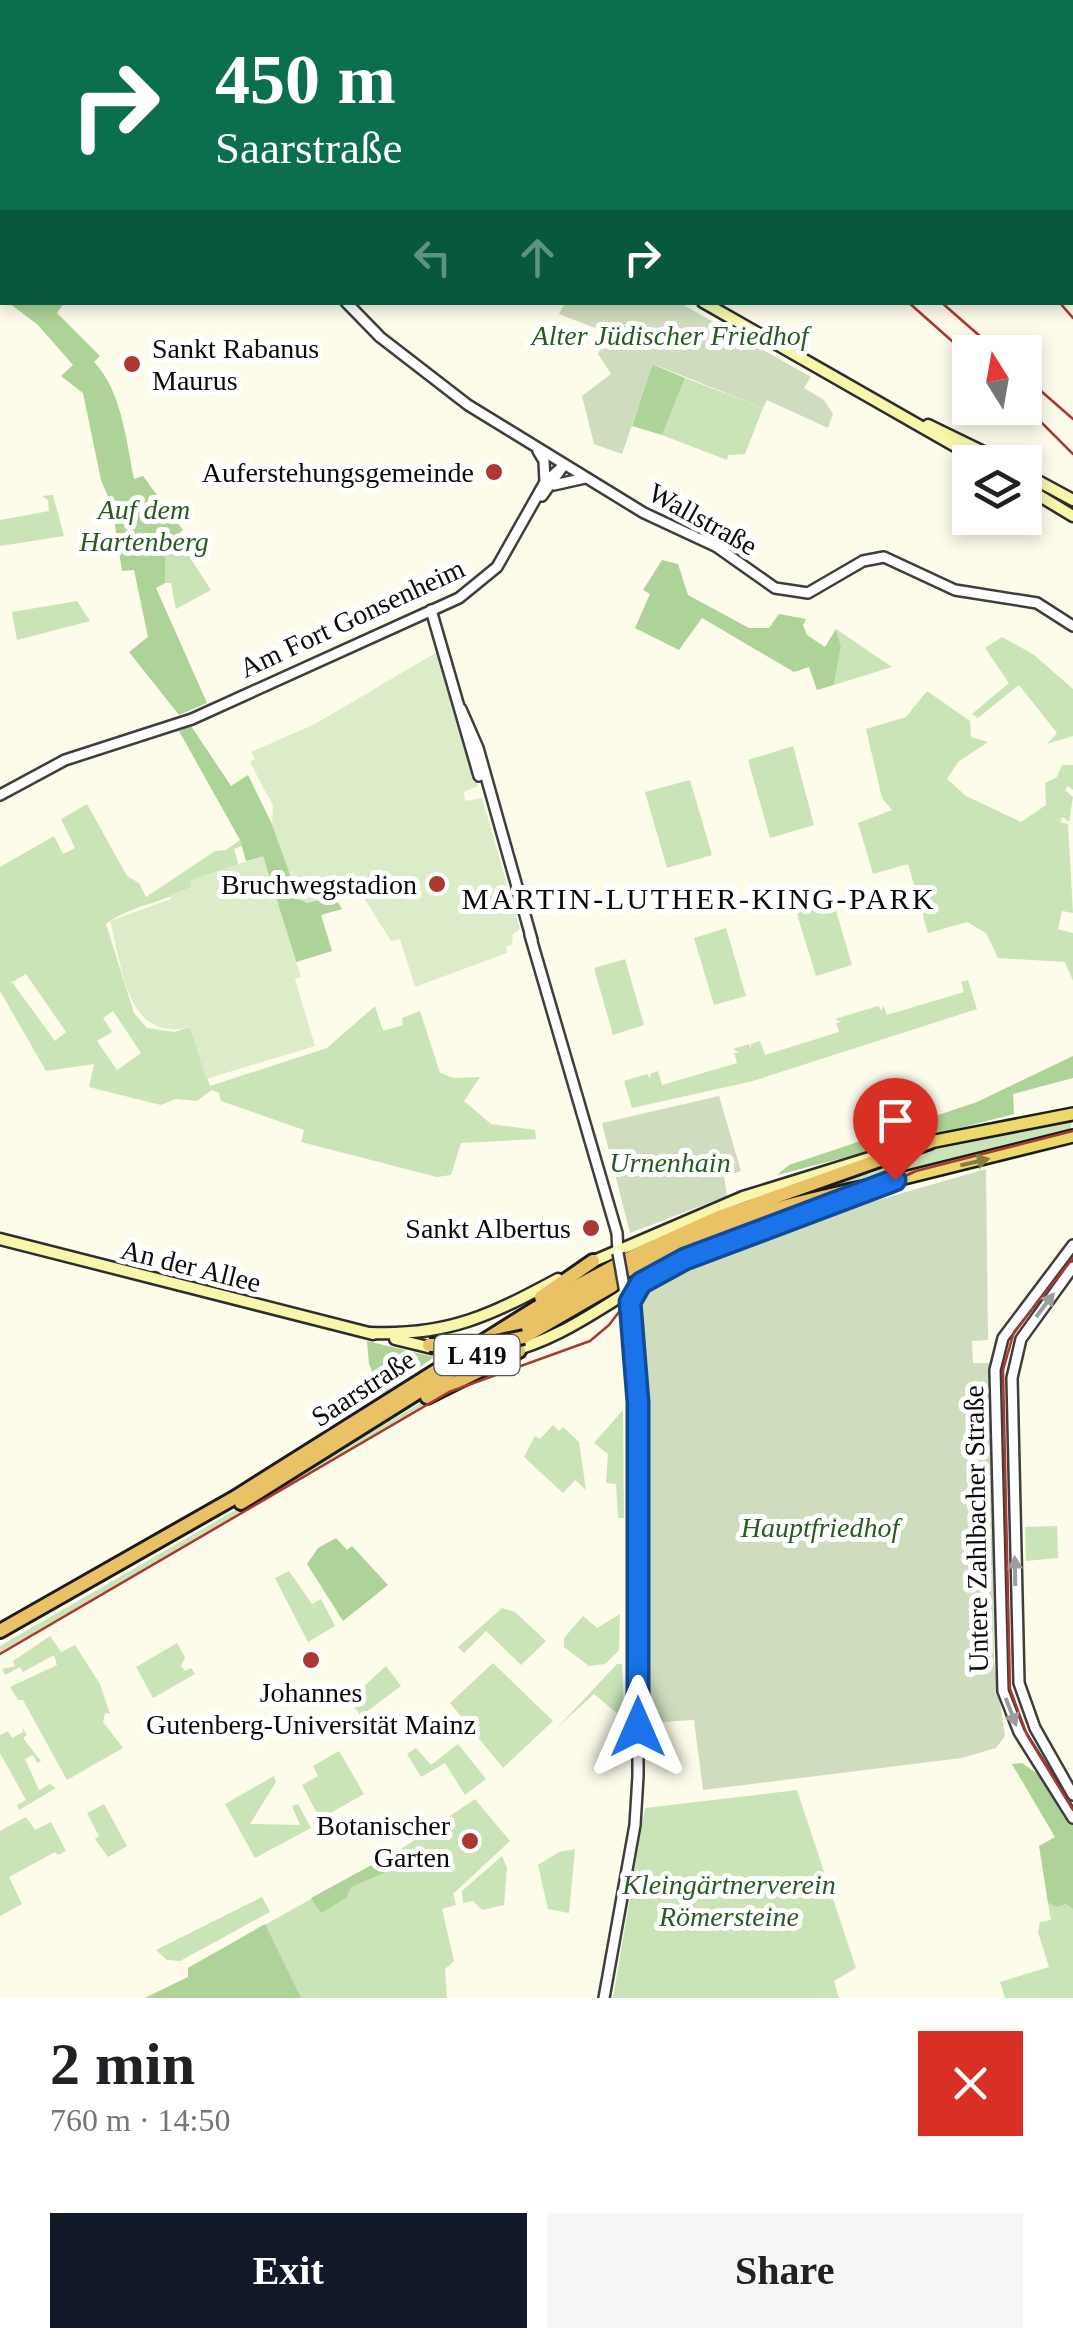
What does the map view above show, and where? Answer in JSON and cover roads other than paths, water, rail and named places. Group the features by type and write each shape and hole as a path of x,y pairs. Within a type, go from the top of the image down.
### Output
{"highway":[{"name":"Saarstraße","path":"0,1631 234,1498 536,1308 676,1235 930,1142"},
{"name":"Saarstraße","path":"0,1641 321,1455 486,1349 639,1265 751,1216 880,1184"},
{"name":"L 419","path":"402,1392 442,1357 593,1261"},
{"path":"321,1455 521,1344 582,1307 639,1265"},
{"path":"426,1345 521,1344"}],"main road":[{"path":"708,305 960,445"},
{"path":"917,422 954,445"},
{"path":"1042,483 1073,500"},
{"path":"1042,497 1073,516"},
{"name":"Saarstraße","path":"371,1334 421,1334 460,1326 638,1240 771,1186 930,1142 1073,1114"},
{"name":"Saarstraße","path":"880,1184 1073,1136"},
{"name":"Saarstraße","path":"521,1344 553,1338 624,1290 732,1239 860,1196 895,1180"},
{"name":"An der Allee","path":"0,1239 371,1334"},
{"path":"371,1334 494,1354 521,1344"}],"street":[{"name":"Wallstraße","path":"349,305 437,382 537,448 716,546 786,592 816,590 862,561 884,558 955,590 1037,602 1073,626"},
{"path":"537,448 544,460 548,484 586,478"},
{"name":"Am Fort Gonsenheim","path":"0,795 66,760 212,709 469,592 497,567 564,465"},
{"path":"431,610 611,1218 628,1312 638,1402 638,1776 632,1844 604,1998"},
{"path":"611,1218 618,1251"},
{"path":"617,1233 638,1240"},
{"name":"Untere Zahlbacher Straße","path":"1073,1245 1003,1338 995,1370 1004,1691 1019,1732 1073,1818"},
{"name":"Untere Zahlbacher Straße","path":"1073,1268 1021,1339 1012,1386 1020,1683 1042,1742 1073,1795"},
{"path":"628,1312 641,1283"},
{"path":"602,1308 628,1312"}],"tram line":[{"path":"1062,305 1073,318"},
{"path":"0,1654 449,1392 590,1341 609,1325 641,1283 685,1259 766,1226 860,1197 916,1171 1073,1131"},
{"path":"1073,1258 1014,1332 1003,1370 1010,1689 1027,1735 1073,1810"}],"railway":[{"path":"911,305 952,341"},
{"path":"944,305 979,335"},
{"path":"1042,392 1073,419"},
{"path":"1042,423 1073,454"}],"place":[{"name":"Sankt Rabanus Maurus","path":"132,364"},
{"name":"Auferstehungsgemeinde","path":"494,472"},
{"name":"Bruchwegstadion","path":"437,884"},
{"name":"Sankt Albertus","path":"591,1228"},
{"name":"Johannes Gutenberg-Universität Mainz","path":"311,1660"},
{"name":"Botanischer Garten","path":"470,1841"}],"district":[{"name":"MARTIN-LUTHER-KING-PARK","path":"699,898"}],"park label":[{"name":"Alter Jüdischer Friedhof","path":"670,335"},
{"name":"Auf dem Hartenberg","path":"144,525"},
{"name":"Urnenhain","path":"670,1162"},
{"name":"Hauptfriedhof","path":"820,1527"},
{"name":"Kleingärtnerverein Römersteine","path":"729,1900"}]}
